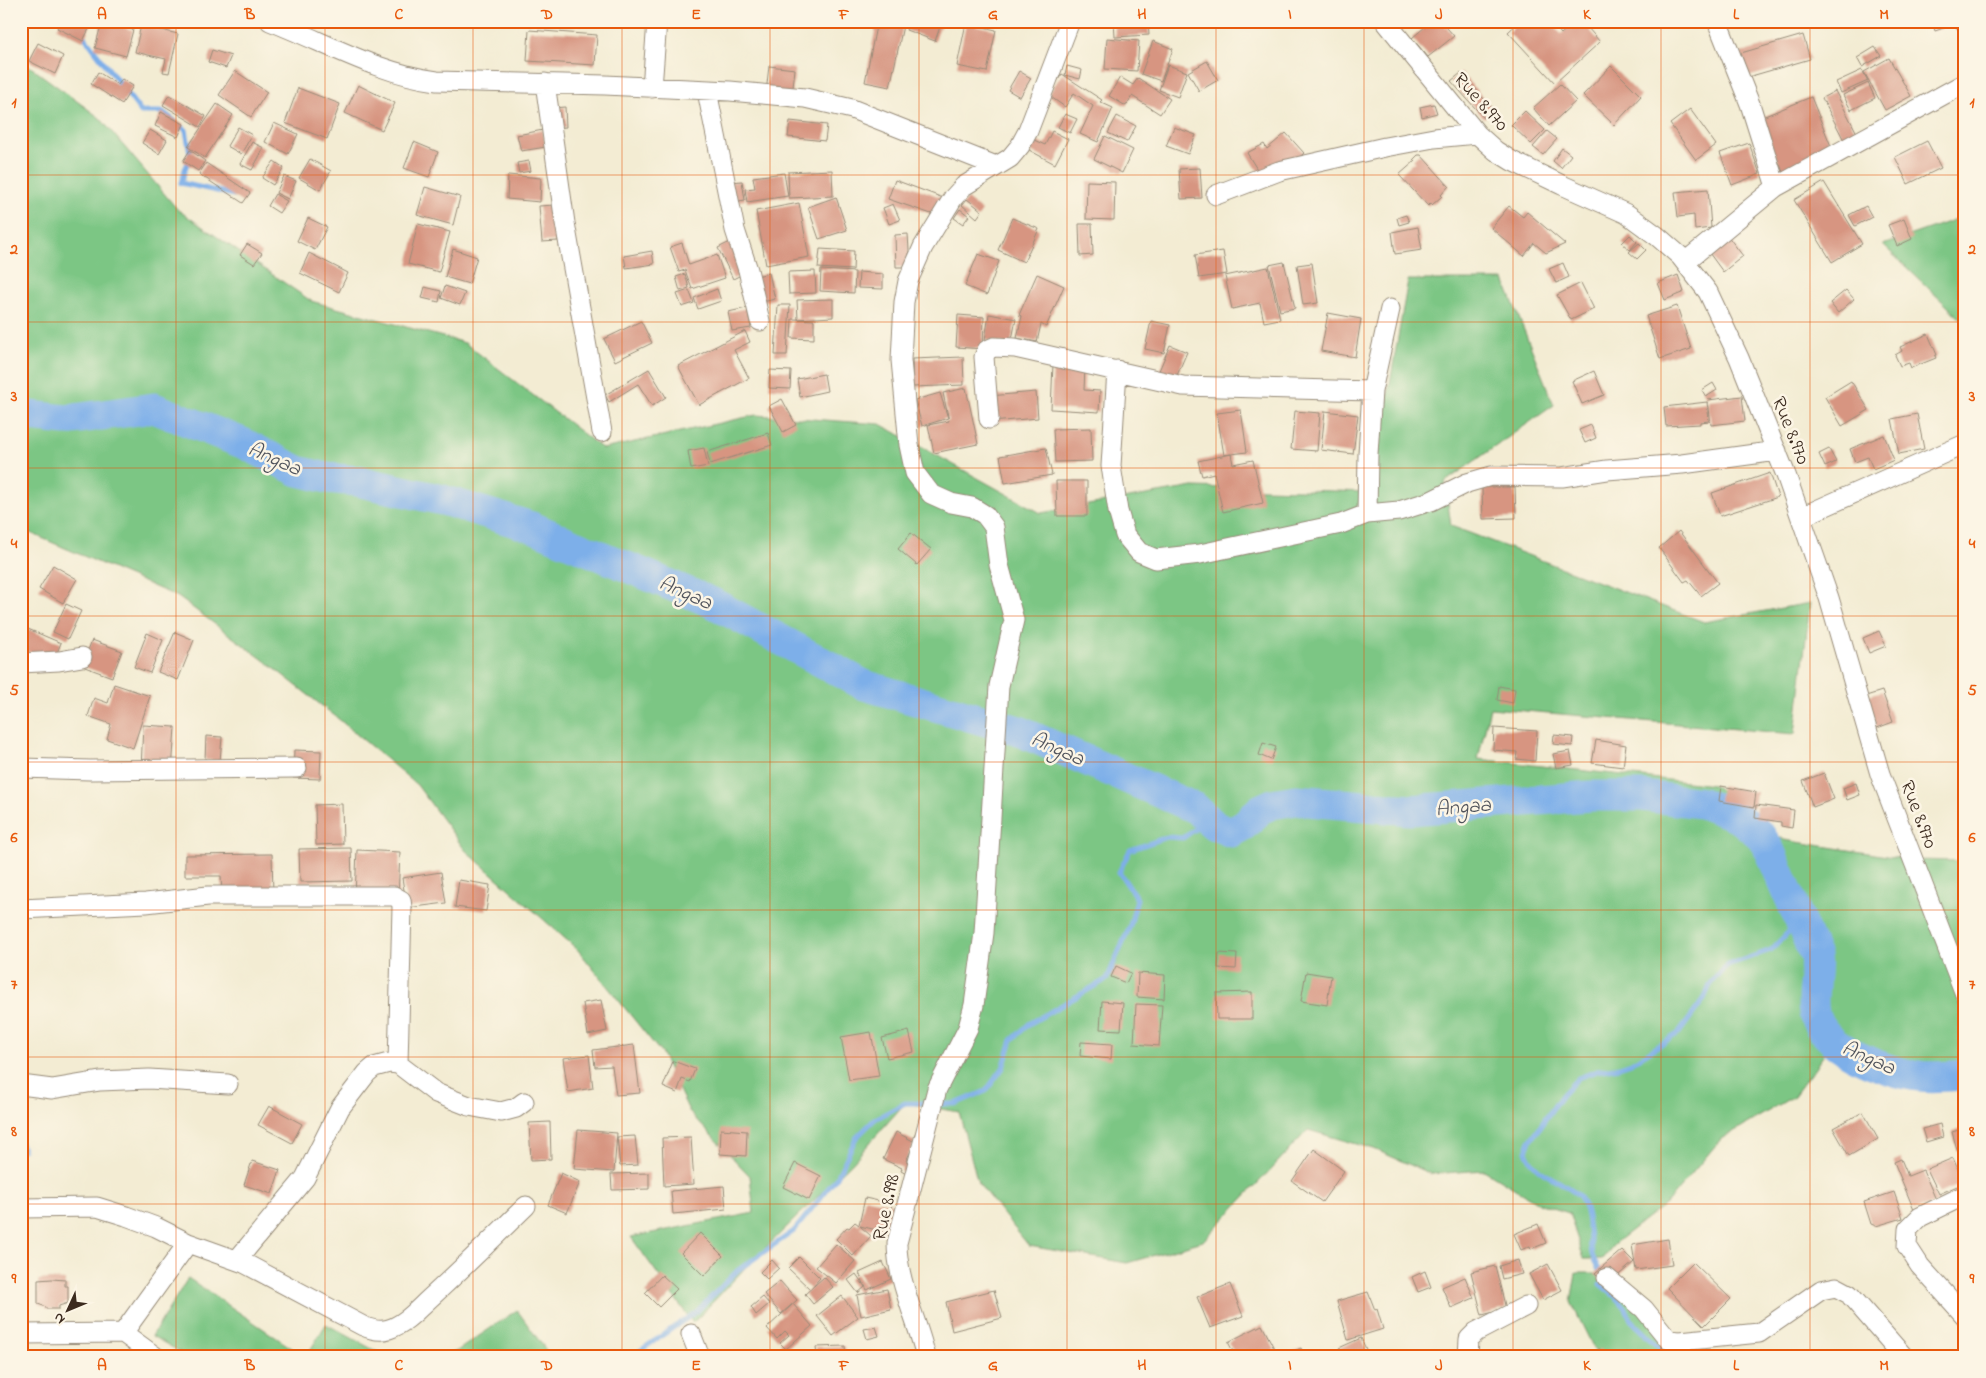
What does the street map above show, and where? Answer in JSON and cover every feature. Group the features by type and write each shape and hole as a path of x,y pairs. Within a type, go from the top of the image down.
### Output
{"street":[{"path":"270,21 397,73 422,79 652,88 805,98 852,109 996,166"},
{"path":"652,88 657,21"},
{"name":"Rue 8.998","path":"926,1357 902,1277 897,1256 897,1242 937,1090 968,1028 974,1005 984,933 999,686 1014,620 1000,566 994,527 985,515 972,507 951,503 931,494 915,473 909,445 901,360 902,321 908,281 922,246 953,198 964,186 1010,158 1020,146 1028,131 1070,21"},
{"name":"Rue 8.970","path":"1385,21 1477,134 1496,151 1512,161 1627,214 1658,236 1685,262 1708,292 1739,358 1777,451 1829,598 1880,774 1965,994"},
{"path":"1717,21 1750,104 1776,187"},
{"path":"545,83 565,223 602,432"},
{"path":"1685,262 1776,187 1965,83"},
{"path":"707,91 734,230 748,270 760,321"},
{"path":"1216,195 1279,171 1385,146 1434,138 1477,134"},
{"path":"1366,514 1372,391 1390,309"},
{"path":"989,419 984,357 987,350 994,348 1015,348 1183,386 1372,391"},
{"path":"1117,370 1111,466 1118,511 1126,535 1140,552 1156,559 1200,554 1340,524 1366,514 1399,512 1431,501 1467,483 1491,476 1562,477 1607,470 1682,464 1777,451"},
{"path":"1801,517 1965,444"},
{"path":"21,663 59,661 82,656"},
{"path":"21,768 99,770 297,768"},
{"path":"21,909 146,903 208,896 394,896 401,900 402,907 398,1064"},
{"path":"237,1260 305,1178 340,1108 367,1073 381,1065 389,1063 398,1064 436,1093 469,1106 500,1112 516,1108 524,1102"},
{"path":"21,1085 52,1089 100,1081 149,1079 228,1084"},
{"path":"1965,1195 1920,1217 1908,1230 1907,1246 1920,1266 1965,1316"},
{"path":"21,1208 97,1208 141,1222 188,1243 237,1260 376,1331 398,1326 408,1318 526,1206"},
{"path":"123,1333 188,1243"},
{"path":"1607,1278 1644,1309 1669,1340 1680,1341 1759,1333 1821,1290 1836,1287 1849,1294 1901,1356"},
{"path":"1468,1357 1469,1339 1476,1332 1526,1306"},
{"path":"21,1334 123,1333 156,1357"},
{"path":"691,1334 700,1357"}],"green space":[{"path":"21,60 100,118 178,210 311,301 465,343 603,449 756,415 880,424 1041,513 1193,487 1371,492 1408,280 1504,280 1554,405 1445,482 1451,526 1704,622 1810,603 1795,734 1490,708 1478,759 1714,785 1784,840 1913,860 1965,861 1965,1075 1924,1077 1895,1071 1864,1058 1834,1041 1794,1096 1721,1139 1668,1202 1616,1242 1602,1259 1584,1259 1569,1213 1540,1204 1484,1170 1431,1174 1374,1149 1308,1130 1203,1241 1127,1263 1029,1246 978,1183 959,1112 905,1103 852,1163 743,1270 693,1323 631,1237 754,1213 750,1176 690,1113 662,1054 578,950 465,850 417,785 335,716 265,661 178,597 21,529"},
{"path":"1965,216 1965,323 1883,245"},
{"path":"1576,1273 1597,1273 1630,1300 1680,1357 1598,1357 1571,1302"},
{"path":"188,1278 305,1357 189,1357 152,1336"},
{"path":"517,1310 551,1357 443,1357 457,1351"},
{"path":"326,1324 387,1357 306,1357"}],"building":[{"path":"61,21 93,21 83,41 57,28"},
{"path":"102,21 133,30 126,56 95,48"},
{"path":"580,21 600,21 600,25 580,25"},
{"path":"877,21 904,21 890,87 865,82"},
{"path":"910,21 942,21 935,41 906,30"},
{"path":"1114,21 1148,21 1149,35 1115,37"},
{"path":"1432,21 1441,21 1454,36 1428,57 1412,38"},
{"path":"1520,21 1550,21 1561,34 1576,21 1582,21 1600,42 1555,83 1508,32"},
{"path":"1932,21 1948,21 1949,26 1935,31"},
{"path":"966,23 996,30 987,72 957,66"},
{"path":"141,25 178,34 169,73 163,72 166,59 135,52"},
{"path":"529,30 597,35 595,65 527,61"},
{"path":"1803,35 1810,59 1748,77 1741,53"},
{"path":"1107,38 1139,41 1137,71 1105,69"},
{"path":"1153,41 1173,49 1161,81 1141,74"},
{"path":"38,43 63,56 55,74 29,61"},
{"path":"1875,47 1881,56 1862,67 1857,58"},
{"path":"212,50 231,56 226,68 208,62"},
{"path":"1889,58 1911,96 1885,110 1864,72"},
{"path":"1207,61 1218,80 1199,91 1188,72"},
{"path":"1168,65 1187,72 1178,97 1159,90"},
{"path":"769,66 795,69 792,96 766,93"},
{"path":"1067,66 1082,70 1080,79 1065,75"},
{"path":"1611,66 1641,96 1614,125 1583,95"},
{"path":"1862,70 1868,81 1841,93 1836,82"},
{"path":"235,71 267,92 251,117 219,95"},
{"path":"1019,71 1031,78 1020,97 1008,90"},
{"path":"98,72 118,85 122,79 133,86 122,104 91,84"},
{"path":"1461,73 1494,110 1484,118 1451,81"},
{"path":"1062,74 1102,100 1100,102 1113,108 1098,142 1080,134 1093,106 1074,93 1065,107 1048,95"},
{"path":"1120,77 1133,85 1138,78 1170,99 1160,114 1132,96 1126,106 1109,96"},
{"path":"1868,83 1875,98 1851,110 1843,95"},
{"path":"1560,84 1576,101 1549,126 1533,108"},
{"path":"358,85 395,103 382,130 345,113"},
{"path":"298,88 340,104 327,139 285,123"},
{"path":"1835,91 1858,135 1845,142 1822,98"},
{"path":"169,95 206,116 200,127 163,105"},
{"path":"1811,97 1833,151 1783,172 1760,118"},
{"path":"217,104 233,115 205,158 188,147"},
{"path":"1434,104 1437,113 1422,117 1420,107"},
{"path":"565,107 566,127 554,128 552,108"},
{"path":"1690,109 1716,145 1696,160 1670,124"},
{"path":"1525,111 1545,130 1531,144 1511,125"},
{"path":"161,112 184,124 178,137 155,126"},
{"path":"1065,114 1077,119 1070,133 1058,127"},
{"path":"1117,116 1136,126 1127,142 1108,133"},
{"path":"790,121 827,125 825,141 788,137"},
{"path":"274,123 298,134 288,154 265,142"},
{"path":"238,127 252,135 241,154 227,146"},
{"path":"1174,127 1196,135 1188,154 1166,146"},
{"path":"150,130 167,140 159,154 142,143"},
{"path":"543,130 546,147 521,151 517,135"},
{"path":"1052,131 1068,139 1055,164 1029,150 1034,140 1045,145"},
{"path":"1547,131 1557,139 1543,155 1533,147"},
{"path":"1286,133 1304,153 1283,172 1261,176 1247,153 1264,144 1267,149"},
{"path":"1105,136 1133,150 1122,173 1094,159"},
{"path":"1927,141 1941,168 1908,184 1895,157"},
{"path":"252,142 264,148 252,170 240,164"},
{"path":"414,142 438,152 429,177 404,168"},
{"path":"1749,143 1760,174 1732,185 1720,153"},
{"path":"1562,148 1571,155 1561,168 1553,161"},
{"path":"190,150 205,161 198,171 183,161"},
{"path":"1418,155 1421,155 1449,186 1442,196 1432,205 1431,203 1428,206 1399,175 1415,161 1413,160"},
{"path":"310,159 331,171 320,190 299,178"},
{"path":"274,161 284,168 273,185 262,178"},
{"path":"529,161 531,171 519,173 517,163"},
{"path":"206,163 250,193 243,203 199,174"},
{"path":"1200,168 1202,198 1181,199 1179,169"},
{"path":"832,170 833,196 789,198 788,172"},
{"path":"784,173 788,196 747,202 745,189 755,188 753,177"},
{"path":"508,175 541,178 540,202 507,199"},
{"path":"284,176 296,181 288,199 276,193"},
{"path":"895,180 946,199 940,217 888,199"},
{"path":"742,181 745,200 733,202 730,182"},
{"path":"1087,181 1115,182 1114,220 1086,219"},
{"path":"1824,182 1862,244 1832,262 1794,200"},
{"path":"425,187 460,197 453,225 417,215"},
{"path":"1708,189 1711,228 1695,230 1694,215 1678,217 1675,192"},
{"path":"275,194 287,201 279,213 268,206"},
{"path":"836,197 847,230 819,239 808,207"},
{"path":"967,199 982,211 977,218 962,205"},
{"path":"799,203 809,257 766,265 756,211"},
{"path":"893,204 900,220 889,224 883,208"},
{"path":"555,205 558,241 542,242 539,206"},
{"path":"1509,206 1523,217 1527,212 1565,244 1546,253 1534,243 1524,256 1491,228"},
{"path":"1866,206 1872,217 1855,226 1849,215"},
{"path":"960,209 969,216 963,224 954,218"},
{"path":"1406,215 1409,222 1399,225 1397,218"},
{"path":"308,218 327,227 315,250 297,241"},
{"path":"1012,218 1039,229 1024,262 998,250"},
{"path":"1904,219 1912,239 1897,246 1888,225"},
{"path":"418,224 450,232 439,272 408,264"},
{"path":"1079,224 1092,224 1093,255 1080,256"},
{"path":"1418,227 1422,250 1395,254 1392,232"},
{"path":"908,234 910,267 896,267 895,235"},
{"path":"1630,235 1637,242 1630,250 1622,243"},
{"path":"1727,235 1743,256 1723,272 1707,250"},
{"path":"732,241 747,272 733,279 718,248"},
{"path":"682,243 689,265 717,255 725,278 692,289 685,270 679,272 670,247"},
{"path":"1639,243 1646,250 1637,259 1629,252"},
{"path":"247,244 262,253 254,264 240,255"},
{"path":"453,249 477,257 469,284 445,277"},
{"path":"820,249 854,251 853,270 818,268"},
{"path":"652,251 654,264 626,268 624,256"},
{"path":"1223,251 1227,274 1199,278 1195,255"},
{"path":"309,253 348,273 339,292 300,273"},
{"path":"978,254 999,261 987,295 965,286"},
{"path":"1284,262 1295,308 1280,311 1269,265"},
{"path":"1312,263 1318,303 1303,305 1297,265"},
{"path":"1563,263 1569,277 1556,283 1549,269"},
{"path":"1268,267 1280,319 1264,322 1260,303 1232,309 1225,276"},
{"path":"821,270 855,272 854,293 820,291"},
{"path":"815,271 816,293 789,294 788,272"},
{"path":"859,272 883,274 883,289 858,288"},
{"path":"769,273 775,299 758,303 752,277"},
{"path":"685,274 689,288 680,291 676,277"},
{"path":"1037,274 1064,286 1046,327 1041,324 1037,342 1017,338 1022,316 1019,315"},
{"path":"1678,275 1684,292 1665,300 1658,283"},
{"path":"1581,283 1594,309 1571,320 1557,295"},
{"path":"445,286 465,293 460,305 441,298"},
{"path":"425,287 441,291 439,302 422,298"},
{"path":"717,289 721,301 698,309 694,298"},
{"path":"689,290 694,303 682,307 677,294"},
{"path":"1846,290 1854,299 1838,313 1830,303"},
{"path":"833,299 833,317 798,319 797,300"},
{"path":"778,305 790,305 787,355 775,355"},
{"path":"1677,306 1691,349 1660,359 1646,316"},
{"path":"747,308 751,328 732,331 728,312"},
{"path":"1328,313 1361,319 1355,357 1321,351"},
{"path":"989,314 1016,319 1011,345 985,340"},
{"path":"958,315 984,317 983,349 956,347"},
{"path":"792,319 814,320 814,339 791,338"},
{"path":"641,321 652,343 615,361 604,339"},
{"path":"1151,321 1170,325 1164,353 1145,349"},
{"path":"745,331 750,342 734,350 749,378 699,405 678,366"},
{"path":"1928,334 1937,355 1935,356 1936,358 1911,368 1909,363 1900,366 1895,355 1902,351 1900,347"},
{"path":"1170,345 1187,352 1175,380 1158,373"},
{"path":"963,357 964,385 913,387 912,359"},
{"path":"1053,364 1085,366 1084,390 1100,391 1099,412 1051,409"},
{"path":"649,369 666,397 652,406 638,384 609,402 605,395"},
{"path":"770,370 791,371 790,389 769,388"},
{"path":"1594,371 1604,395 1582,404 1572,381"},
{"path":"824,374 827,391 800,397 797,379"},
{"path":"1851,381 1869,410 1842,426 1825,397"},
{"path":"1713,383 1717,390 1706,397 1702,390"},
{"path":"966,388 978,444 934,453 928,425 949,421 943,393"},
{"path":"1036,392 1038,418 991,422 989,396"},
{"path":"940,393 948,418 922,426 915,400"},
{"path":"1742,396 1745,421 1711,425 1708,400"},
{"path":"782,399 796,425 783,432 769,406"},
{"path":"1707,402 1709,421 1700,422 1700,424 1666,426 1664,407"},
{"path":"1241,410 1247,452 1224,455 1217,413"},
{"path":"1295,411 1320,413 1317,451 1291,449"},
{"path":"1325,411 1358,415 1353,454 1321,450"},
{"path":"1917,414 1924,449 1899,454 1892,419"},
{"path":"1591,425 1596,438 1585,443 1579,430"},
{"path":"1091,428 1092,461 1055,462 1053,429"},
{"path":"768,433 772,445 710,464 707,452"},
{"path":"1884,435 1894,460 1873,469 1868,457 1855,462 1850,449"},
{"path":"704,448 708,466 691,469 688,451"},
{"path":"1046,448 1052,475 1005,483 1000,456"},
{"path":"1829,449 1836,462 1825,467 1819,454"},
{"path":"1231,454 1233,464 1253,460 1263,503 1223,512 1214,473 1202,476 1198,461"},
{"path":"1770,473 1778,497 1720,516 1712,493"},
{"path":"1056,481 1087,481 1087,516 1057,516"},
{"path":"1482,487 1515,487 1516,518 1483,519"},
{"path":"1679,531 1718,583 1701,596 1688,580 1684,582 1659,548"},
{"path":"911,533 931,549 917,565 898,549"},
{"path":"53,565 77,579 63,603 39,589"},
{"path":"66,604 81,611 68,639 53,632"},
{"path":"21,626 61,643 53,662 21,649"},
{"path":"1879,631 1886,646 1869,653 1863,638"},
{"path":"175,632 194,640 178,680 158,672"},
{"path":"147,633 163,640 150,673 134,667"},
{"path":"92,640 122,651 112,677 82,666"},
{"path":"114,684 150,696 133,748 107,739 111,724 88,716 94,698 108,703"},
{"path":"1499,686 1515,689 1513,703 1497,700"},
{"path":"1882,691 1893,722 1877,728 1866,696"},
{"path":"143,725 175,727 172,771 141,769"},
{"path":"1494,728 1537,731 1535,761 1516,759 1517,752 1493,750"},
{"path":"1554,735 1573,737 1572,746 1553,744"},
{"path":"206,736 222,737 220,761 205,760"},
{"path":"1596,740 1626,745 1623,767 1592,763"},
{"path":"1263,743 1276,747 1271,760 1259,755"},
{"path":"294,750 321,751 320,779 293,778"},
{"path":"1570,751 1573,765 1556,768 1553,754"},
{"path":"1824,773 1834,799 1813,807 1803,781"},
{"path":"1856,783 1860,795 1847,800 1843,788"},
{"path":"1721,786 1756,792 1754,807 1719,801"},
{"path":"342,804 343,844 316,845 315,805"},
{"path":"1756,805 1794,810 1792,828 1781,826 1781,822 1755,818"},
{"path":"351,848 352,881 300,882 299,849"},
{"path":"357,850 400,852 398,899 355,896"},
{"path":"272,854 273,895 222,896 221,876 185,876 185,855"},
{"path":"441,872 446,903 407,908 402,878"},
{"path":"459,880 490,885 486,911 455,907"},
{"path":"1219,953 1237,954 1236,969 1218,968"},
{"path":"1116,966 1131,973 1126,983 1111,977"},
{"path":"1306,972 1331,976 1327,1005 1301,1001"},
{"path":"1138,973 1165,975 1164,999 1137,997"},
{"path":"1252,992 1252,1019 1217,1019 1216,993"},
{"path":"601,1000 607,1031 588,1035 583,1003"},
{"path":"1102,1001 1123,1003 1121,1030 1100,1029"},
{"path":"1136,1004 1162,1005 1159,1046 1134,1044"},
{"path":"909,1031 914,1052 887,1058 882,1038"},
{"path":"871,1032 879,1076 849,1080 841,1037"},
{"path":"1081,1042 1112,1044 1111,1059 1080,1056"},
{"path":"634,1045 640,1093 616,1095 612,1066 595,1067 593,1050"},
{"path":"589,1055 593,1088 568,1092 563,1058"},
{"path":"673,1061 695,1069 690,1082 682,1079 677,1093 663,1087"},
{"path":"269,1106 302,1124 292,1143 258,1125"},
{"path":"1863,1112 1878,1139 1849,1156 1833,1128"},
{"path":"550,1122 551,1159 531,1160 529,1123"},
{"path":"1940,1124 1943,1137 1926,1142 1922,1129"},
{"path":"1965,1128 1965,1173 1964,1173 1952,1132"},
{"path":"721,1129 747,1131 746,1156 720,1154"},
{"path":"578,1130 617,1133 614,1172 574,1169"},
{"path":"896,1132 915,1142 906,1161 913,1164 908,1175 901,1171 902,1168 883,1159"},
{"path":"635,1136 638,1165 620,1166 617,1137"},
{"path":"691,1137 694,1184 664,1186 662,1138"},
{"path":"1314,1149 1344,1171 1322,1202 1292,1181"},
{"path":"1953,1158 1964,1183 1939,1194 1927,1169"},
{"path":"1901,1159 1908,1176 1923,1170 1937,1202 1914,1210 1894,1162"},
{"path":"252,1161 280,1170 272,1194 244,1185"},
{"path":"795,1163 821,1176 809,1200 783,1187"},
{"path":"561,1173 580,1182 567,1213 548,1205"},
{"path":"649,1173 649,1189 612,1190 611,1174"},
{"path":"724,1186 726,1209 673,1214 671,1191"},
{"path":"1894,1192 1903,1218 1876,1226 1871,1224 1864,1202"},
{"path":"865,1198 892,1204 885,1232 860,1226 871,1236 853,1256 836,1239 847,1227 849,1228 855,1222 859,1225"},
{"path":"1538,1224 1546,1243 1531,1249 1530,1246 1521,1250 1514,1234"},
{"path":"700,1233 723,1256 704,1276 681,1253"},
{"path":"1668,1239 1672,1265 1636,1270 1632,1245"},
{"path":"836,1244 855,1261 836,1283 816,1267"},
{"path":"1622,1250 1634,1262 1606,1286 1595,1273"},
{"path":"799,1257 820,1278 810,1289 788,1268"},
{"path":"772,1260 779,1268 767,1279 760,1272"},
{"path":"1518,1260 1522,1274 1502,1279 1499,1266"},
{"path":"883,1262 891,1279 867,1290 859,1273"},
{"path":"1693,1262 1731,1299 1704,1326 1667,1288"},
{"path":"1548,1264 1562,1290 1543,1300 1529,1274"},
{"path":"1495,1266 1506,1309 1482,1315 1471,1272"},
{"path":"1425,1271 1431,1287 1418,1292 1412,1277"},
{"path":"856,1274 865,1287 858,1293 848,1280"},
{"path":"662,1275 677,1289 659,1307 645,1293"},
{"path":"824,1277 833,1287 813,1304 805,1294"},
{"path":"1465,1277 1474,1298 1451,1308 1442,1287"},
{"path":"38,1280 65,1280 65,1286 68,1286 68,1303 59,1306 59,1309 46,1309 46,1307 38,1304"},
{"path":"780,1281 797,1300 781,1314 764,1294"},
{"path":"1230,1284 1243,1316 1210,1328 1197,1297"},
{"path":"887,1289 891,1309 861,1316 857,1295"},
{"path":"994,1290 1002,1318 952,1331 946,1302"},
{"path":"1368,1292 1375,1310 1377,1309 1383,1329 1348,1340 1337,1301"},
{"path":"842,1296 858,1317 833,1336 817,1316"},
{"path":"763,1297 769,1304 756,1315 751,1307"},
{"path":"793,1304 812,1326 786,1349 780,1343 789,1335 785,1331 777,1339 767,1328"},
{"path":"1262,1325 1275,1350 1260,1357 1236,1357 1228,1342"},
{"path":"876,1327 879,1336 867,1339 864,1329"},
{"path":"1361,1338 1369,1356 1343,1357 1339,1348"},
{"path":"845,1346 846,1357 817,1357 816,1347"},
{"path":"1301,1348 1305,1357 1281,1357"},
{"path":"1600,1349 1605,1357 1587,1357"}],"waterway":[{"path":"81,32 141,112 163,112 186,130 190,153 181,183 234,195"},
{"name":"Angaa","path":"21,415 66,420 154,408 245,444 298,471 327,478 357,481 443,500 532,527 713,603 864,685 1019,731 1195,808 1214,825 1231,832 1244,825 1261,809 1272,804 1296,800 1410,810 1590,796 1642,796 1702,803 1738,817 1760,835 1769,849 1815,956 1814,1013 1819,1026 1829,1037 1842,1048 1890,1070 1924,1077 1965,1075"},
{"path":"938,1104 955,1104 986,1091 1003,1068 1012,1040 1029,1024 1107,979 1130,926 1137,899 1119,872 1130,850 1167,837 1183,838 1208,820"},
{"path":"1600,1275 1592,1254 1587,1216 1583,1202 1578,1194 1534,1165 1526,1151 1530,1141 1562,1095 1578,1078 1597,1071 1631,1063 1679,1033 1704,999 1711,983 1721,971 1728,965 1771,950 1800,920"},
{"path":"631,1357 696,1312 738,1270 794,1231 837,1177 856,1138 875,1119 905,1103 929,1103"},
{"path":"21,1143 23,1150"},
{"path":"1600,1284 1618,1299 1626,1308 1631,1320 1663,1351 1665,1357"}]}
